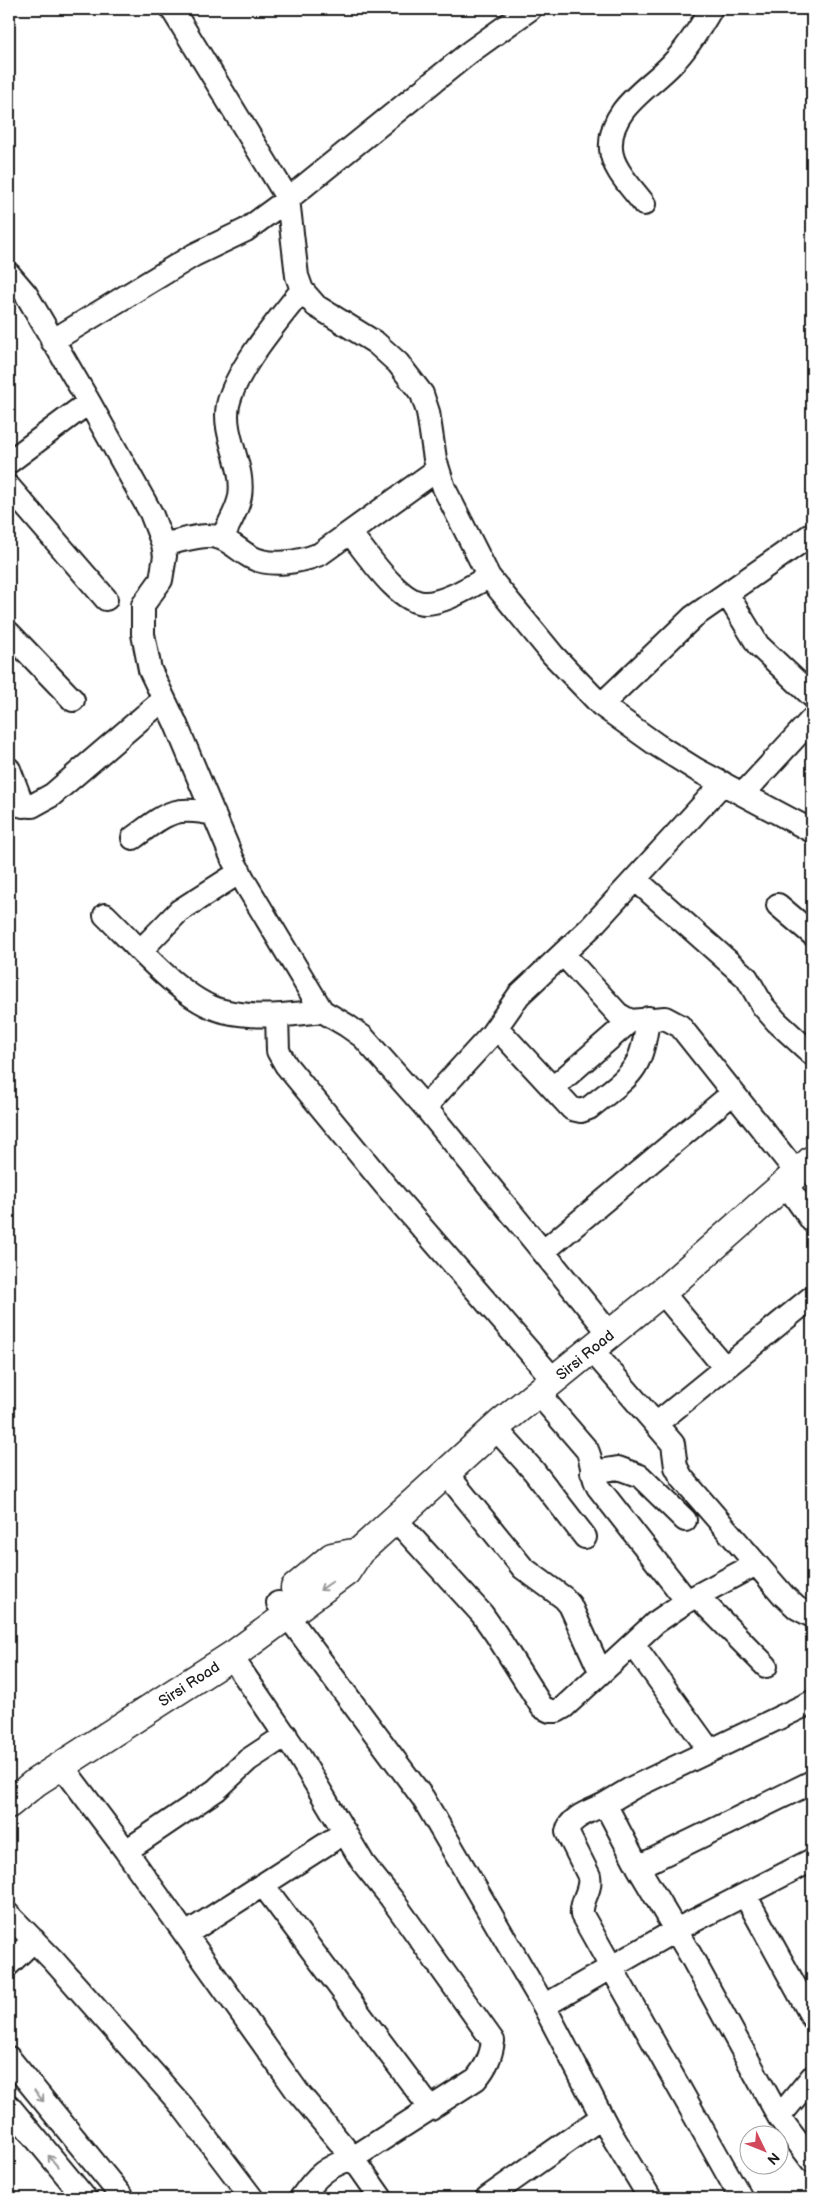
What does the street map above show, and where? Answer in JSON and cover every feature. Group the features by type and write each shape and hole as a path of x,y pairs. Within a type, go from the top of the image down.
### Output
{"main road":[{"name":"Sirsi Road","path":"9,1804 62,1766 231,1656 282,1609 332,1557 359,1552 496,1428 662,1292 798,1172"},
{"name":"Sirsi Road","path":"9,1784 49,1756 282,1609"}],"street":[{"path":"172,9 288,199 297,276 302,290 316,306 376,342 398,364 422,394 428,412 438,469 444,488 490,577 553,655 601,705 657,745 812,831"},
{"path":"52,341 194,255 246,230 288,199 470,52 530,9"},
{"path":"644,204 615,164 611,149 617,121 629,103 671,66 688,45 711,9"},
{"path":"9,274 26,294 151,513 163,544 165,556 161,580 143,605 143,634 150,670 240,872 322,1011 363,1037 425,1107 544,1251 601,1342 656,1424 674,1444 678,1473 784,1596 797,1608 812,1616"},
{"path":"222,538 240,495 240,477 228,424 228,406 234,388 257,348 302,290"},
{"path":"9,462 89,402"},
{"path":"163,544 205,535 222,538 252,558 281,564 302,562 320,554 438,469"},
{"path":"9,487 106,599"},
{"path":"350,533 396,589 410,599 424,604 440,600 490,577"},
{"path":"601,705 693,617 808,544"},
{"path":"727,594 758,645 812,696"},
{"path":"9,633 73,700"},
{"path":"9,769 16,805 32,806 52,795 164,699"},
{"path":"743,794 812,719"},
{"path":"425,1107 497,1028 519,994 591,927 723,783"},
{"path":"133,838 157,821 182,810 192,809 214,814"},
{"path":"141,950 179,911 240,872"},
{"path":"635,879 747,978 763,1006 777,1022 812,1054"},
{"path":"778,905 812,934"},
{"path":"105,915 180,988 204,1003 222,1011 242,1015 277,1016 322,1011"},
{"path":"563,954 618,1014 639,1019 665,1018 680,1026 798,1172 812,1222"},
{"path":"277,1016 278,1051 286,1065 546,1386 587,1450 598,1487 692,1599 766,1666"},
{"path":"497,1028 554,1087 572,1109 581,1111 589,1108 631,1074 645,1046 639,1019"},
{"path":"554,1087 639,1019"},
{"path":"544,1251 733,1093"},
{"path":"662,1292 725,1368"},
{"path":"656,1424 812,1297"},
{"path":"496,1428 534,1470 585,1537"},
{"path":"592,1472 618,1468 640,1476 685,1520"},
{"path":"446,1473 523,1568 564,1598 570,1605 601,1673"},
{"path":"396,1520 482,1614 542,1707 550,1711 557,1711 575,1698 655,1623 692,1599 756,1564"},
{"path":"282,1609 423,1798 544,2006 602,2117 650,2198"},
{"path":"633,1644 710,1751"},
{"path":"231,1656 286,1734 363,1863 391,1898 493,2041 491,2055 485,2068 476,2079 353,2158 334,2164 314,2180 301,2198"},
{"path":"741,2198 582,1916 583,1900 590,1889 591,1883 567,1832 568,1826 572,1821 632,1788 812,1702"},
{"path":"126,1851 216,1790 248,1760 286,1734"},
{"path":"62,1766 126,1851 297,2091 353,2158 381,2198"},
{"path":"638,1867 812,1782"},
{"path":"605,1804 638,1867 676,1930 780,2117 812,2161"},
{"path":"186,1934 345,1832"},
{"path":"544,2006 676,1930 810,1865"},
{"path":"262,1885 431,2109"},
{"path":"745,1895 812,2017"},
{"path":"9,1915 34,1940 182,2106 252,2198"},
{"path":"9,1964 34,1940"},
{"path":"10,2063 102,2170 123,2198"},
{"path":"780,2117 812,2077"},
{"path":"9,2106 84,2197 102,2170"},
{"path":"487,2198 602,2117"},
{"path":"36,2140 59,2120"}]}
